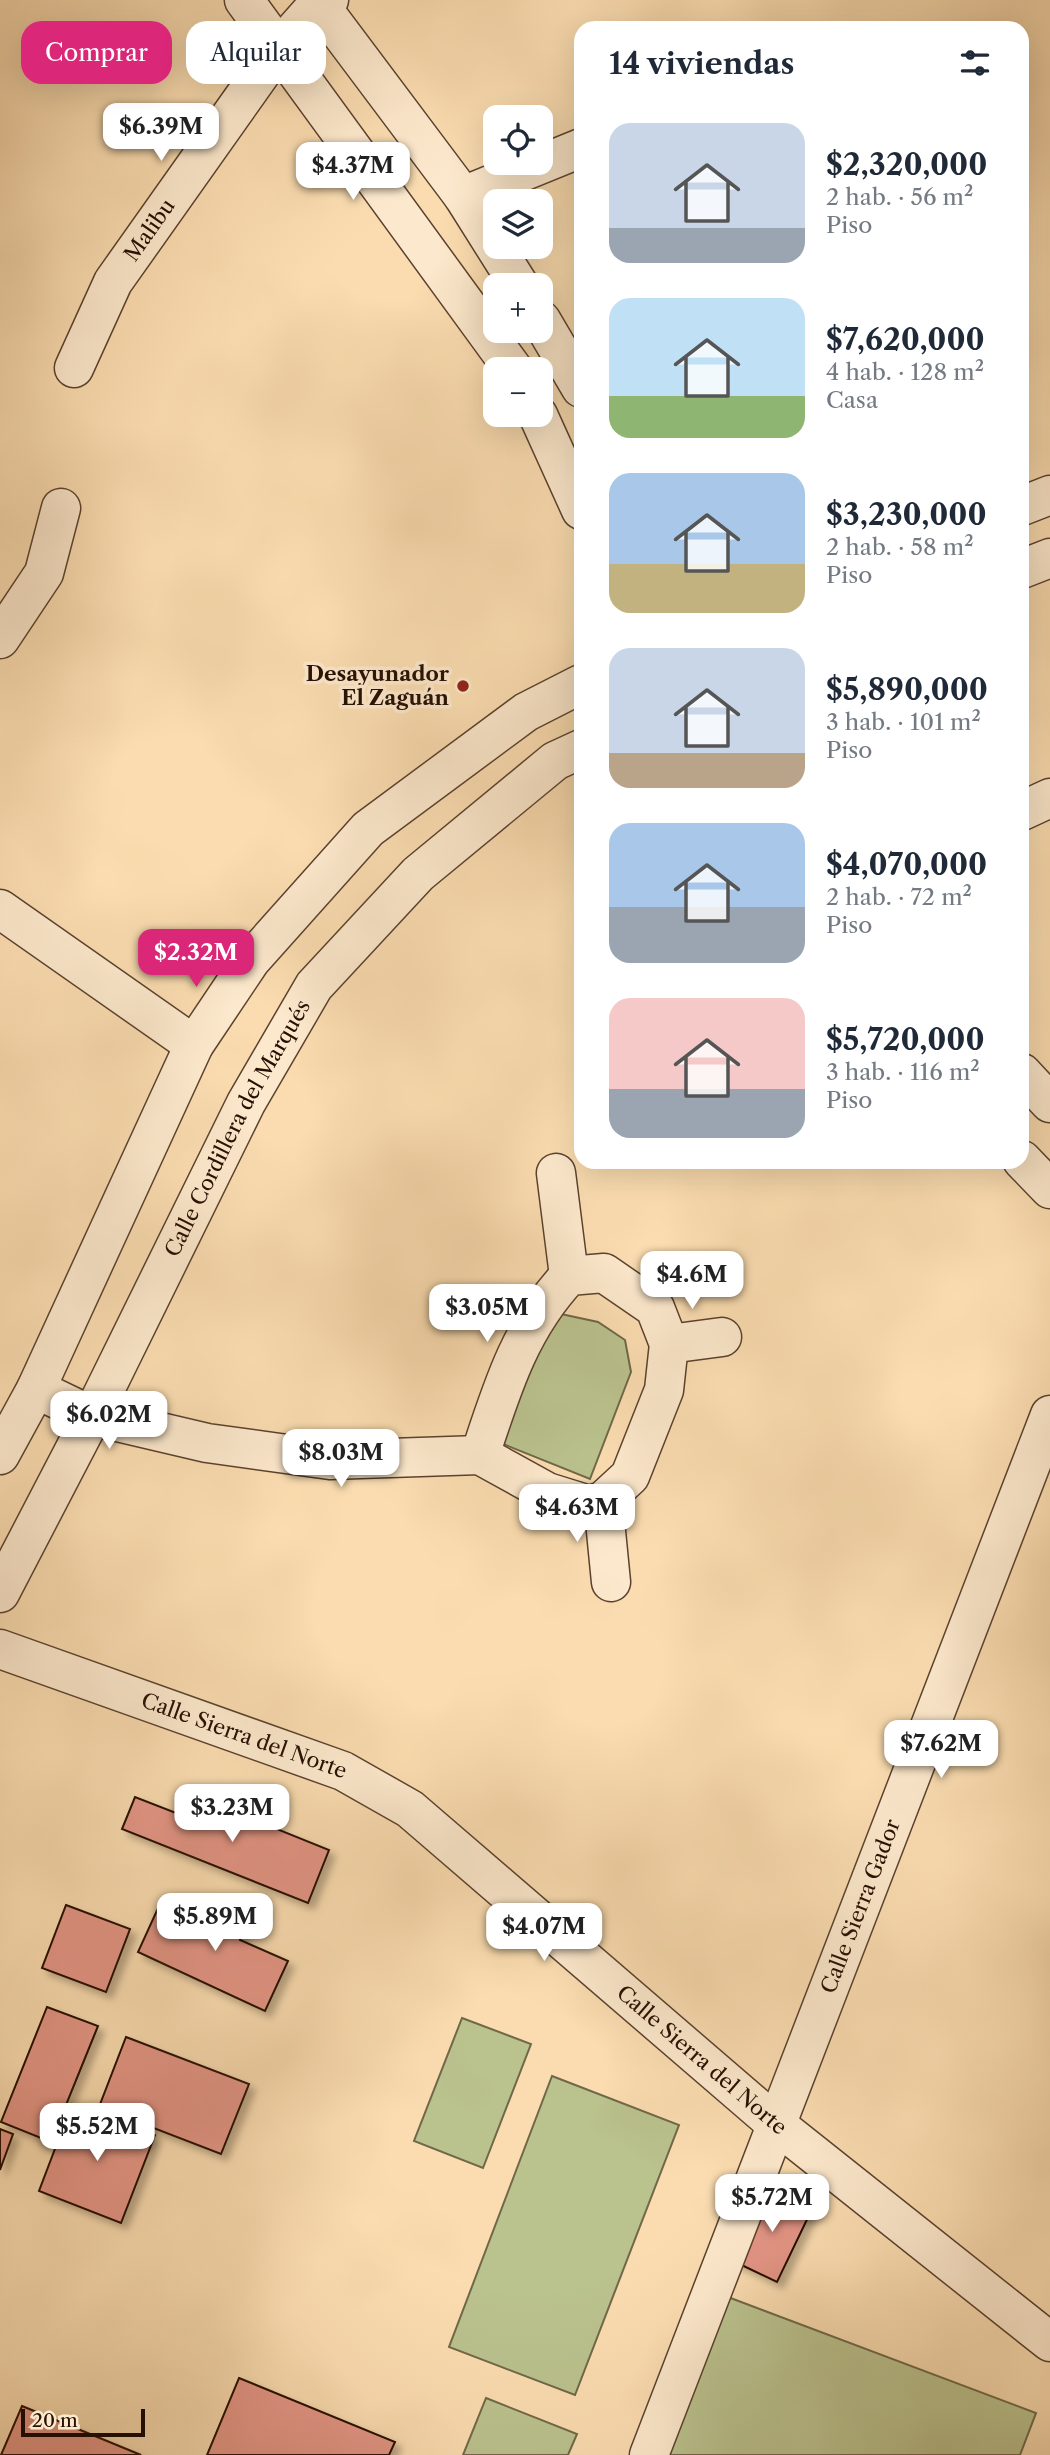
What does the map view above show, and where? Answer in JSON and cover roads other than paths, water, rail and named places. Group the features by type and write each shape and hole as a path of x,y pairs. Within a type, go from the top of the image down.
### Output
{"street":[{"path":"244,0 259,21"},
{"path":"321,1 463,196 511,273"},
{"name":"Malibu","path":"303,21 321,1"},
{"name":"Malibu","path":"74,368 113,282 253,84"},
{"path":"304,84 504,357"},
{"path":"463,196 574,151"},
{"path":"553,340 574,376"},
{"path":"543,427 574,495"},
{"path":"1029,503 1050,495"},
{"path":"0,639 44,573 61,508"},
{"path":"1029,566 1050,558"},
{"path":"0,1455 36,1389 194,1045 251,960 368,829 526,712 574,688"},
{"name":"Calle Cordillera del Marqués","path":"0,1593 92,1416 246,1103 314,986 418,874 555,761 574,752"},
{"path":"1029,808 1050,798"},
{"path":"0,909 194,1045"},
{"path":"1029,1080 1050,1103"},
{"path":"1029,1167 1050,1189"},
{"path":"556,1173 569,1276"},
{"path":"36,1389 92,1416 206,1443 330,1460 480,1455 547,1492 589,1505 603,1501 630,1476 664,1390 669,1344 655,1308 604,1273 569,1276 548,1298 509,1365 480,1455"},
{"path":"669,1344 722,1337"},
{"name":"Calle Sierra Gador","path":"649,2455 1050,1415"},
{"path":"603,1501 611,1582"},
{"name":"Calle Sierra del Norte","path":"0,1649 343,1771 410,1809 777,2125 1050,2342"}],"place":[{"name":"Desayunador El Zaguán","path":"463,686"}]}
